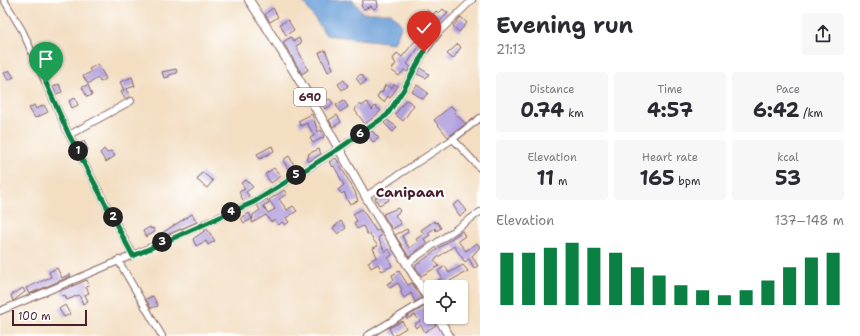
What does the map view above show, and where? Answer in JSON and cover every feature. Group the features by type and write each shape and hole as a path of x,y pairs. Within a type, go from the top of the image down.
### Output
{"main road":[{"name":"690","path":"249,0 282,50 340,148 366,196 424,291"},
{"path":"442,324 449,336"}],"street":[{"path":"4,0 22,30 69,135 133,256"},
{"path":"0,311 118,260 133,256 254,202 340,148 387,115 404,89 424,52 439,32 472,0"},
{"path":"69,135 131,100"},
{"path":"366,196 453,139 480,118"},
{"path":"453,139 480,168"},
{"path":"408,263 480,212"},
{"path":"118,260 162,336"},
{"path":"367,336 424,305"}],"shaded area":[{"path":"438,326 444,336 420,336"}],"water":[{"path":"302,0 353,0 363,13 391,13 402,25 394,43 326,35"}],"building":[{"path":"363,0 377,0 378,6 374,9 371,6 364,9 361,6"},
{"path":"273,8 278,17 270,22 265,14"},
{"path":"443,9 448,13 436,25 423,14 427,10 433,15 436,11 439,13"},
{"path":"461,17 467,23 459,32 453,26"},
{"path":"288,20 294,30 286,35 280,24"},
{"path":"415,22 427,32 425,35 411,27"},
{"path":"291,37 294,41 299,38 301,43 296,46 308,70 302,74 283,42"},
{"path":"415,41 421,44 407,64 411,67 408,72 404,70 399,76 391,70 396,64 393,59 397,53 402,57"},
{"path":"458,44 461,47 453,59 447,54"},
{"path":"325,50 333,69 328,72 319,53"},
{"path":"98,64 106,79 100,82 98,78 88,84 83,76 91,72 89,69"},
{"path":"420,68 429,74 426,78 417,74"},
{"path":"176,69 177,73 164,78 162,72"},
{"path":"9,70 14,77 8,80 4,73"},
{"path":"361,74 366,81 361,85 356,78"},
{"path":"132,77 135,86 126,89 130,96 125,99 121,92 124,90 120,82"},
{"path":"344,80 348,86 342,90 338,84"},
{"path":"59,84 62,92 56,94 53,87"},
{"path":"394,84 398,86 390,98 388,96 384,102 377,97 380,92 382,93 385,85 392,88"},
{"path":"88,85 92,95 87,97 82,87"},
{"path":"417,85 428,93 423,99 412,92"},
{"path":"75,98 78,105 72,108 69,101"},
{"path":"330,99 333,104 325,109 322,103"},
{"path":"344,100 348,107 340,112 336,105"},
{"path":"407,100 414,105 403,121 395,114"},
{"path":"367,102 372,110 375,106 381,111 365,124 354,109 360,104 362,106"},
{"path":"34,105 36,109 44,105 48,112 35,118 29,108"},
{"path":"451,106 456,111 454,113 466,124 448,137 434,120"},
{"path":"312,114 318,132 321,130 324,137 313,143 310,138 314,136 307,123 301,126 298,121"},
{"path":"337,115 341,122 333,127 329,120"},
{"path":"387,120 397,127 393,132 384,123"},
{"path":"372,131 379,138 373,142 367,135"},
{"path":"84,141 88,150 83,152 79,144"},
{"path":"272,146 274,151 260,159 257,154"},
{"path":"104,149 107,153 111,151 115,156 106,162 100,153"},
{"path":"319,149 321,154 308,162 306,159 309,157 308,154"},
{"path":"289,156 294,165 288,169 283,160"},
{"path":"336,158 355,192 358,201 349,204 344,192 342,194 338,190 344,185 334,166 333,167 329,162"},
{"path":"274,168 281,176 271,183 265,174"},
{"path":"202,172 213,181 207,188 197,180"},
{"path":"246,180 253,187 246,192 249,196 243,200 239,192 245,189 241,183"},
{"path":"284,190 287,194 279,199 287,210 293,206 297,211 286,218 289,222 285,225 282,222 279,225 275,220 271,222 266,215 252,223 253,215 260,210 257,205 267,199 269,203 263,206 268,213 275,209 269,200"},
{"path":"385,192 389,200 379,205 375,198"},
{"path":"459,201 467,211 460,216 453,205"},
{"path":"398,208 400,211 395,215 401,224 392,229 383,214"},
{"path":"362,209 376,231 378,230 382,235 378,238 385,252 389,249 392,255 388,258 392,266 382,271 378,264 371,268 368,262 377,257 373,248 378,246 369,234 367,234 363,226 357,229 354,223 357,221 353,214"},
{"path":"249,213 252,219 244,223 241,218"},
{"path":"192,214 197,222 164,236 162,233"},
{"path":"341,221 346,228 338,234 333,228"},
{"path":"434,221 435,223 437,222 441,228 436,231 435,228 428,233 430,235 424,239 427,243 409,257 395,235 407,229 408,232 402,236 409,248 418,242 416,239 424,234 421,230"},
{"path":"150,227 151,229 153,228 155,232 146,237 143,231"},
{"path":"207,229 215,241 208,245 206,241 196,246 193,239"},
{"path":"462,231 465,236 458,241 466,251 477,243 480,247 472,256 478,266 474,268 469,259 465,262 454,246 434,260 439,266 421,276 415,266"},
{"path":"463,265 468,271 452,280 439,280 442,278 438,271 445,266 449,273"},
{"path":"57,268 62,278 70,274 71,276 29,294 26,288 51,277 49,272"},
{"path":"399,271 408,285 412,283 421,298 415,302 411,293 404,298 398,283 390,288 387,284 394,280 392,275"},
{"path":"87,280 89,286 86,287 89,293 85,295 88,301 83,304 79,295 67,300 65,295 62,296 60,291"},
{"path":"23,288 25,292 13,301 11,295"},
{"path":"153,296 158,306 151,308 146,299"},
{"path":"65,305 70,314 64,317 59,309"},
{"path":"424,307 424,324 436,325 425,332 421,325 416,328 414,325 420,321 415,315 407,319 406,317"},
{"path":"402,321 406,328 393,336 389,328"}],"district":[{"name":"Canipaan","path":"410,192"}],"route":[{"path":"46,83 69,135 133,256 254,202 340,148 387,115 404,89 424,52"}]}
